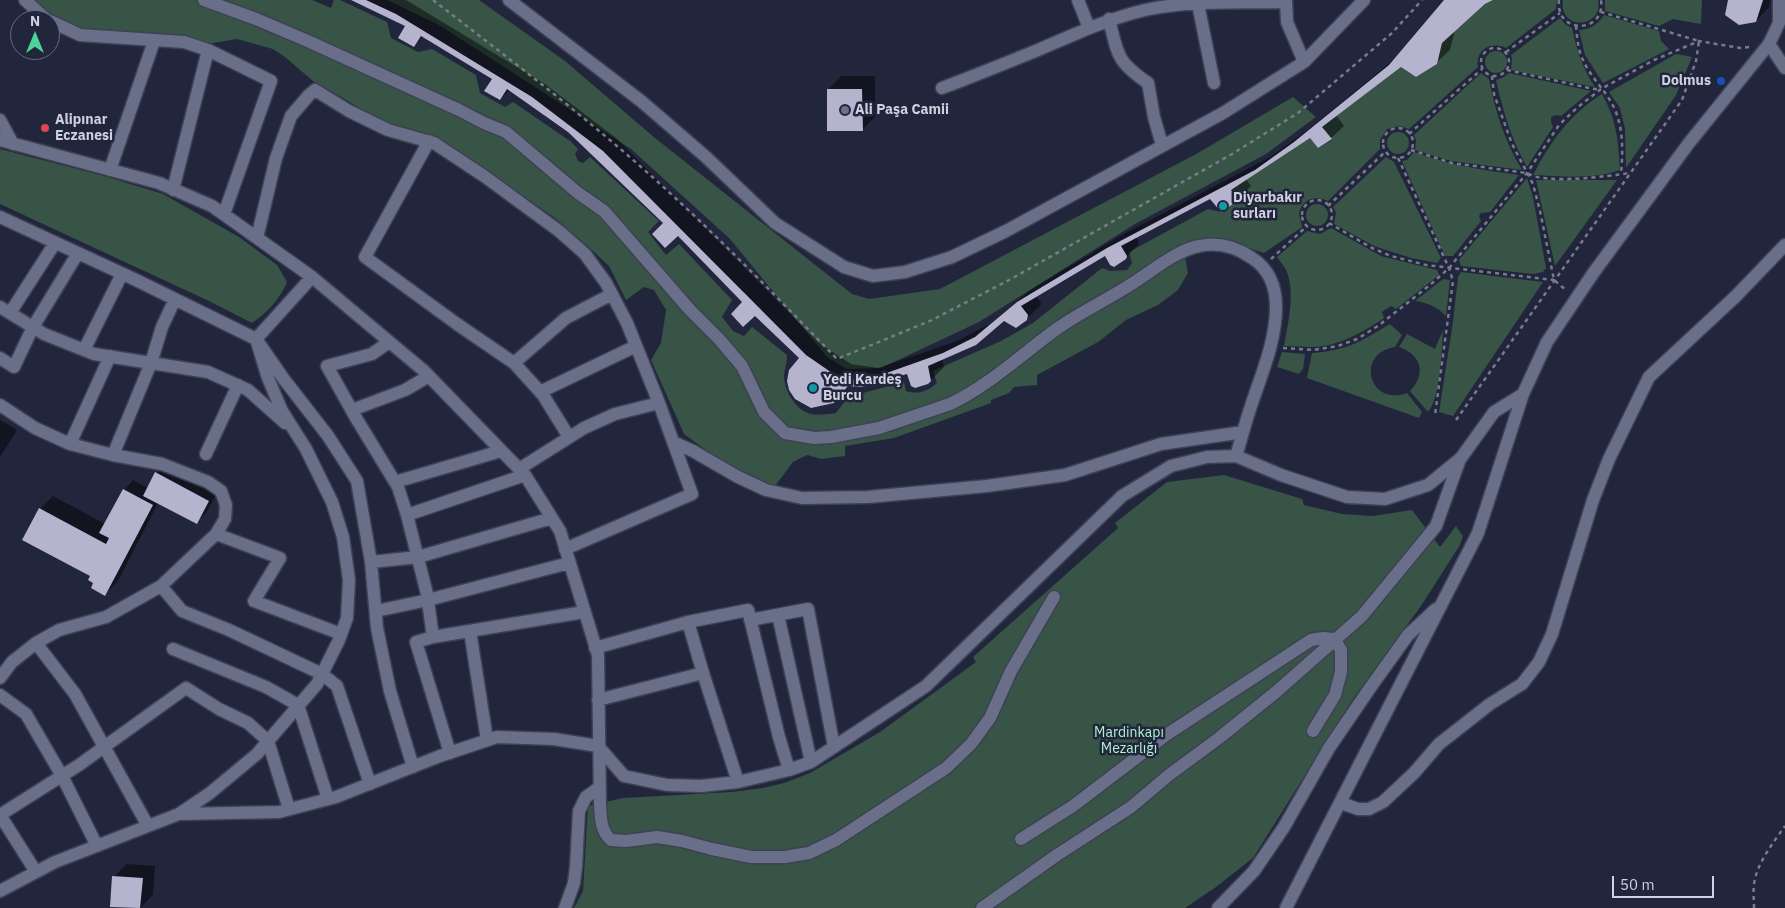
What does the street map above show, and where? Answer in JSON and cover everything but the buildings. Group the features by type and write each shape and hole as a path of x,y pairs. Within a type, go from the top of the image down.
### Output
{"street":[{"path":"25,0 36,10"},
{"path":"204,0 256,18 506,132 578,193 604,211 690,310 720,338 742,366 764,412 785,433 793,435 814,438 830,437 879,428 950,404 1003,370 1064,323 1190,248 1222,244 1250,257 1263,266 1271,282 1276,306 1271,347 1236,456"},
{"path":"509,0 641,101 706,157 775,223 844,267 873,276 906,272 952,257 1006,232 1223,113 1304,62 1364,0"},
{"path":"1078,0 1089,28"},
{"path":"1286,908 1478,533 1523,394 1548,342 1576,298 1689,143 1769,44 1779,24 1779,0"},
{"path":"942,88 1109,19 1166,6 1207,3 1286,1 1287,22 1304,62"},
{"path":"1207,3 1214,83"},
{"path":"1109,19 1118,55 1124,65 1148,83 1154,117 1162,145"},
{"path":"60,26 80,35 184,42 208,50 270,81 224,214"},
{"path":"110,170 154,41"},
{"path":"1769,44 1785,68"},
{"path":"173,190 208,50"},
{"path":"256,238 276,158 291,116 309,95 316,90 349,111 388,130 429,141 484,176 559,231 585,254 606,283 627,323 692,494 565,549"},
{"path":"0,120 13,144"},
{"path":"0,140 158,183 212,206 312,277 429,376 522,472 560,531 598,655 598,746 602,826 604,834 610,840 657,837 682,840 712,849 751,857 784,857 809,852 836,840 946,768 971,744 990,718 1011,671 1054,597"},
{"path":"429,141 365,257 514,363 540,392 569,438"},
{"path":"0,218 122,274 256,339 283,378 328,436 357,481 371,562 378,628 390,691 413,767"},
{"path":"55,243 5,310 44,334 94,354 208,372 248,390 296,433"},
{"path":"1341,803 1358,809 1369,809 1383,802 1414,773 1439,744 1490,704 1522,684 1539,662 1552,634 1593,500 1609,459 1649,377 1742,290 1785,245"},
{"path":"0,358 14,367 33,327 78,254"},
{"path":"84,350 122,274"},
{"path":"256,339 312,277"},
{"path":"514,363 566,318 612,294"},
{"path":"113,455 151,363 162,327 174,299"},
{"path":"0,891 55,862 179,814 210,793 257,754 316,684 341,634 347,618 349,580 343,537 332,502 306,449 278,402 268,378 256,339"},
{"path":"389,342 372,354 327,366 398,487 418,556 428,600 433,637"},
{"path":"540,392 636,346"},
{"path":"70,444 110,356"},
{"path":"352,410 405,390 429,376"},
{"path":"206,454 238,385"},
{"path":"179,814 279,812 328,799 450,752 497,737 554,739 598,746 624,776 667,785 701,786 738,782 789,770 811,762 926,686 1122,496 1171,466 1207,456 1236,456 1281,475 1347,497 1385,499 1428,485 1461,458 1494,412 1523,394"},
{"path":"407,515 522,472 569,438 615,414 659,403"},
{"path":"0,405 35,428 70,444 113,455 162,464 208,482 221,491 226,505 224,519 216,534 160,586 106,617 59,630 36,643 12,662 0,678"},
{"path":"673,442 766,490 802,498 868,497 987,486 1065,475 1161,444 1243,432"},
{"path":"395,482 501,451"},
{"path":"982,908 1057,855 1131,807 1169,774 1220,738 1276,692 1362,616 1436,526 1461,458"},
{"path":"371,562 418,556 552,518"},
{"path":"216,534 280,558 254,602 341,634"},
{"path":"376,611 428,600 569,563"},
{"path":"160,586 182,611 229,630 322,674 337,686 370,784"},
{"path":"1218,908 1254,871 1284,827 1330,748 1408,635 1444,601"},
{"path":"750,620 808,609 834,747"},
{"path":"595,648 688,622 748,610 789,770"},
{"path":"450,752 416,642 433,637 584,612"},
{"path":"778,615 811,762"},
{"path":"688,622 738,782"},
{"path":"470,631 487,740"},
{"path":"1313,731 1335,695 1341,672 1341,650 1334,639"},
{"path":"1020,839 1073,806 1166,736 1303,645 1311,640 1334,639"},
{"path":"36,643 75,694 103,748 148,826"},
{"path":"173,649 266,687 298,705 328,799"},
{"path":"598,700 703,673"},
{"path":"36,872 0,815 62,776 186,688 219,709 248,723 268,741 289,809"},
{"path":"0,695 26,714 62,776 98,846"},
{"path":"565,908 574,883 579,811 586,797 600,786"}],"path":[{"path":"433,0 541,82 640,166 750,269 837,359 930,321 1003,283 1232,154 1298,113 1392,33 1422,0"},
{"path":"1559,0 1560,13 1564,19 1576,26 1594,22 1601,12 1601,0"},
{"path":"1601,12 1699,41 1740,48 1769,44"},
{"path":"1506,52 1560,13"},
{"path":"1576,26 1582,58 1611,102 1619,120 1623,152 1621,174"},
{"path":"1271,347 1313,350 1338,346 1357,339 1378,326 1449,268 1527,173 1559,125 1578,107 1601,89 1654,60 1699,41"},
{"path":"1456,420 1682,100 1696,61 1699,41"},
{"path":"1498,48 1506,52 1510,61 1507,70 1501,76 1492,76 1482,69 1482,55 1489,49 1498,48"},
{"path":"1409,134 1482,69"},
{"path":"1507,70 1601,89"},
{"path":"1492,76 1494,94 1502,119 1512,144 1533,184 1554,280"},
{"path":"1396,128 1406,130 1413,141 1411,150 1406,156 1393,157 1386,152 1383,142 1387,133 1396,128"},
{"path":"1411,150 1452,162 1527,173 1534,177 1599,177 1630,173"},
{"path":"1328,206 1386,152"},
{"path":"1398,158 1454,281 1435,415"},
{"path":"1320,201 1328,206 1331,214 1329,223 1321,229 1312,229 1307,226 1302,218 1303,209 1306,205 1310,202 1320,201"},
{"path":"1329,223 1372,248 1391,256 1426,265 1554,280 1576,298"},
{"path":"1263,266 1307,226"},
{"path":"1754,908 1753,885 1756,873 1785,826"}],"green space":[{"path":"32,0 312,0 331,8 334,0 340,0 387,22 391,38 418,52 432,49 476,75 480,93 505,107 513,102 570,141 578,149 575,154 578,161 583,163 590,157 659,221 648,232 666,255 679,244 732,300 722,317 733,331 744,336 752,327 787,355 784,378 790,396 800,409 805,412 822,415 836,413 848,397 904,382 906,391 914,393 927,390 937,383 933,371 1001,341 1033,323 1102,268 1110,271 1127,270 1132,263 1129,252 1208,209 1221,212 1238,200 1231,190 1310,138 1318,148 1332,140 1322,127 1401,67 1416,77 1437,64 1442,43 1485,4 1493,0 1557,0 1556,9 1506,48 1490,46 1485,48 1479,56 1478,67 1409,129 1400,126 1387,129 1380,140 1380,149 1328,201 1318,198 1306,202 1299,214 1302,227 1264,253 1214,240 1185,257 1188,273 1178,290 1158,305 1126,320 1098,342 1037,375 1037,385 1014,387 1009,393 991,400 991,403 894,438 845,446 845,456 822,459 807,455 793,462 775,486 722,462 684,434 651,360 661,343 666,310 654,290 644,287 626,300 609,266 593,251 555,218 485,173 462,154 418,133 380,121 313,81 273,49 237,39 207,44 177,35 143,36 91,31 70,25 60,20 60,10 42,10"},
{"path":"387,0 479,0 565,61 655,138 852,294 869,299 940,289 1198,153 1293,97 1316,117 1266,154 1135,224 979,322 881,368 847,369 827,357 730,239 631,149 439,25"},
{"path":"1563,0 1598,0 1598,10 1594,17 1588,21 1573,21 1567,17 1563,10"},
{"path":"1605,0 1702,0 1701,24 1673,19 1659,26 1605,11"},
{"path":"1604,15 1659,31 1661,41 1669,49 1603,83 1585,55 1579,30 1593,26"},
{"path":"1560,18 1572,28 1580,59 1595,87 1511,70 1511,55"},
{"path":"1496,51 1504,54 1507,62 1504,70 1496,73 1488,70 1485,62 1488,54"},
{"path":"1676,54 1692,57 1676,95 1626,168 1625,129 1620,108 1609,92"},
{"path":"1481,73 1489,79 1501,126 1522,170 1451,161 1415,150 1416,141 1414,135"},
{"path":"1509,73 1591,91 1561,116 1551,117 1553,127 1527,167 1508,125 1496,80"},
{"path":"1602,94 1611,113 1616,130 1620,170 1588,176 1533,175 1554,140 1570,120"},
{"path":"1398,132 1406,135 1409,143 1406,151 1398,154 1390,151 1387,143 1390,135"},
{"path":"0,149 104,176 163,194 239,237 277,265 287,282 281,294 272,305 252,323 209,301 0,204"},
{"path":"1414,152 1453,164 1519,175 1490,212 1481,213 1479,216 1481,221 1453,256 1445,256 1402,161 1407,160"},
{"path":"1386,157 1394,162 1441,258 1437,263 1411,258 1374,246 1334,224 1336,212 1333,207"},
{"path":"1527,178 1533,197 1546,268 1543,272 1533,274 1461,266 1459,260"},
{"path":"1536,180 1617,180 1555,266"},
{"path":"1317,204 1325,207 1328,215 1325,223 1317,226 1309,223 1306,215 1309,207"},
{"path":"1331,228 1381,256 1437,270 1439,275 1396,309 1391,306 1382,312 1384,318 1350,338 1322,346 1284,346 1291,298 1286,270 1277,257 1307,231 1320,234"},
{"path":"1461,272 1543,282 1453,416 1439,412 1458,277"},
{"path":"1443,279 1450,280 1446,316 1432,306 1415,301"},
{"path":"1390,324 1402,335 1395,347 1382,351 1375,359 1371,368 1372,378 1376,386 1383,393 1394,395 1407,393 1422,412 1419,418 1307,378 1312,353 1345,347 1370,336"},
{"path":"1443,330 1438,386 1432,406 1428,412 1410,391 1419,378 1420,371 1417,360 1412,354 1399,347 1407,334 1435,349"},
{"path":"1282,352 1305,354 1303,369 1299,374 1277,367"},
{"name":"Mardinkapı Mezarlığı","path":"1224,475 1302,499 1304,505 1342,514 1373,516 1412,510 1440,547 1456,526 1463,536 1460,545 1421,606 1353,699 1253,858 1185,908 574,908 583,891 588,806 623,798 732,792 763,788 784,783 810,773 880,732 976,662 973,657 1118,528 1115,523 1167,482"}],"place":[{"name":"Dolmus","path":"1721,81"},
{"name":"Ali Paşa Camii","path":"845,110"},
{"name":"Alipınar Eczanesi","path":"45,128"},
{"name":"Diyarbakır surları","path":"1223,206"},
{"name":"Yedi Kardeş Burcu","path":"813,388"}]}
